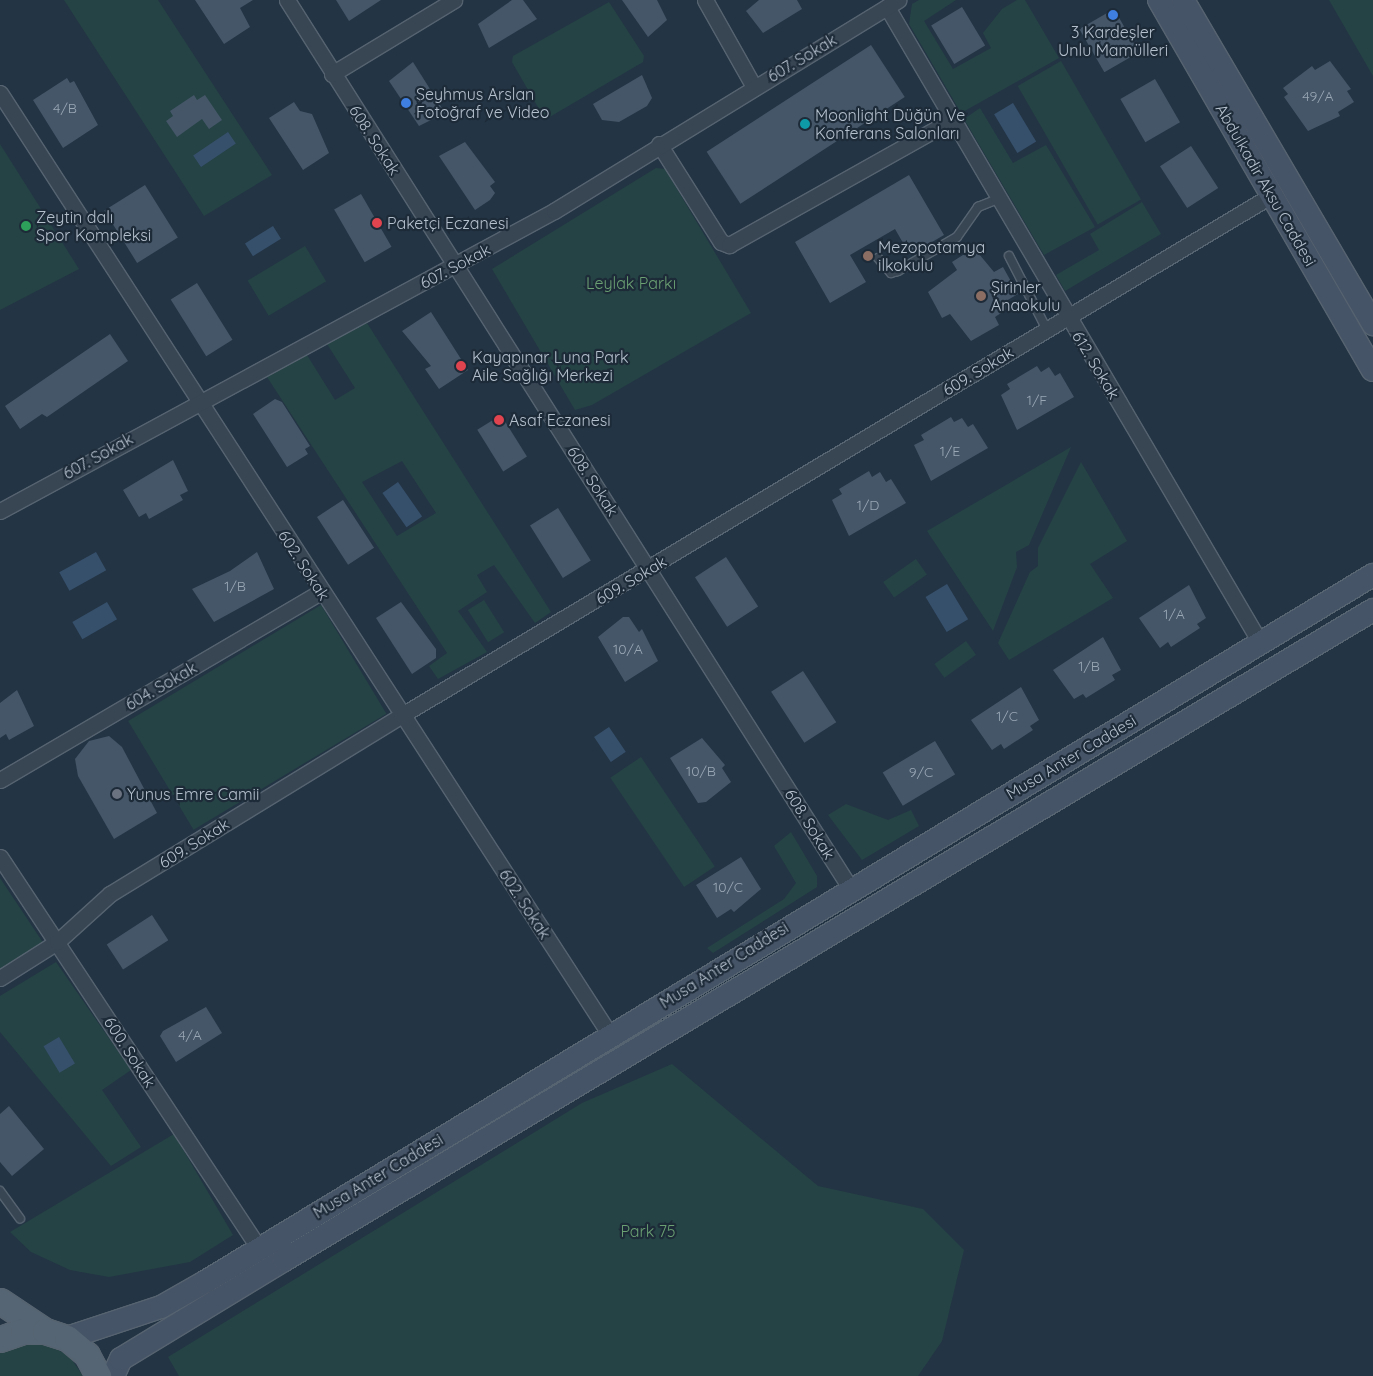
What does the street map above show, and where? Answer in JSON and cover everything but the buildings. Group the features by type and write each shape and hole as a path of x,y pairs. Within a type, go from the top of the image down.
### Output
{"main road":[{"name":"Abdulkadir Aksu Caddesi","path":"1159,0 1373,370"},
{"name":"Abdulkadir Aksu Caddesi","path":"1183,0 1373,324"},
{"name":"Musa Anter Caddesi","path":"56,1335 161,1307 850,888 1261,644 1373,575"},
{"name":"Musa Anter Caddesi","path":"113,1376 121,1359 1373,610"},
{"path":"0,1301 87,1355 98,1376"},
{"path":"0,1339 23,1331 56,1335"}],"street":[{"name":"608. Sokak","path":"287,0 332,74 649,569 850,888"},
{"path":"332,74 454,0"},
{"path":"705,0 754,87"},
{"name":"607. Sokak","path":"0,511 196,402 456,266 892,4"},
{"name":"612. Sokak","path":"892,4 952,120 1261,644"},
{"name":"602. Sokak","path":"0,93 196,402 610,1035"},
{"path":"659,144 721,242 729,245 952,120"},
{"name":"609. Sokak","path":"0,978 57,942 110,894 402,715 1272,195"},
{"name":"604. Sokak","path":"0,780 322,592"},
{"name":"600. Sokak","path":"0,857 258,1248"}],"lane":[{"path":"878,258 891,273 898,271 957,237 978,207 998,199"},
{"path":"1009,256 1047,330"},
{"path":"0,1191 20,1219"}],"green space":[{"path":"64,0 158,0 272,175 204,216"},
{"path":"919,0 956,0 924,21 953,69 991,48 983,33 1002,9 1017,0 1025,0 1059,58 961,113 909,24 912,4"},
{"path":"1329,0 1373,0 1373,76"},
{"path":"609,2 644,56 643,62 548,118 543,116 512,62 513,56"},
{"path":"1061,61 1141,200 1098,225 1018,86"},
{"path":"980,108 1013,163 1046,145 1095,227 1044,255 964,119"},
{"name":"Zeytin dalı Spor Kompleksi","path":"0,144 79,269 0,310"},
{"name":"Leylak Parkı","path":"656,168 665,169 751,313 592,405 575,410 492,269"},
{"path":"1142,202 1161,234 1065,291 1056,275 1099,250 1090,234"},
{"path":"305,246 326,281 269,316 248,281"},
{"path":"367,323 551,612 535,623 494,565 477,575 487,592 458,611 487,652 438,679 429,666 447,653 267,377 307,355 335,400 355,388 327,344","holes":["402,461 436,513 397,536 362,482"]},
{"path":"1071,447 1029,545 1016,552 1017,567 993,631 927,531"},
{"path":"1081,462 1127,541 1090,564 1113,598 1009,660 998,643 1030,572 1038,566 1038,548"},
{"path":"916,559 927,575 894,598 883,582"},
{"path":"484,600 504,632 488,642 468,610"},
{"path":"321,605 386,714 194,830 128,721"},
{"path":"966,641 976,655 944,678 934,664"},
{"path":"641,757 715,866 684,887 610,778"},
{"path":"846,804 888,820 911,810 919,826 862,860 828,815"},
{"path":"791,832 817,876 817,887 713,953 707,948 784,899 796,883 774,846"},
{"path":"0,878 44,944 0,970"},
{"path":"56,962 131,1070 102,1090 141,1147 111,1166 0,1032 0,996"},
{"name":"Park 75","path":"672,1064 818,1186 923,1209 964,1250 942,1341 918,1376 179,1376 168,1357 582,1103"},
{"path":"174,1134 233,1235 190,1262 109,1277 70,1270 31,1252 10,1232"},
{"path":"34,1341 68,1354 83,1376 0,1376 0,1352"}],"water":[{"path":"1013,103 1036,142 1017,153 994,114"},
{"path":"228,132 236,144 201,167 193,155"},
{"path":"273,226 281,239 253,256 245,243"},
{"path":"398,482 422,516 407,527 382,493"},
{"path":"96,552 106,570 69,591 59,572"},
{"path":"947,584 968,619 947,632 926,597"},
{"path":"107,602 117,619 82,639 72,622"},
{"path":"609,727 626,752 611,762 594,737"},
{"path":"59,1037 75,1064 60,1073 44,1046"}],"place":[{"name":"3 Kardeşler Unlu Mamülleri","path":"1113,15"},
{"name":"Şeyhmus Arslan Fotoğraf ve Video","path":"406,103"},
{"name":"Moonlight Düğün Ve Konferans Salonları","path":"805,124"},
{"name":"Paketçi Eczanesi","path":"377,223"},
{"name":"Zeytin dalı Spor Kompleksi","path":"26,226"},
{"name":"Mezopotamya ilkokulu","path":"868,256"},
{"name":"Şirinler Anaokulu","path":"981,296"},
{"name":"Kayapınar Luna Park Aile Sağlığı Merkezi","path":"461,366"},
{"name":"Asaf Eczanesi","path":"499,420"},
{"name":"Yunus Emre Camii","path":"117,794"}]}
